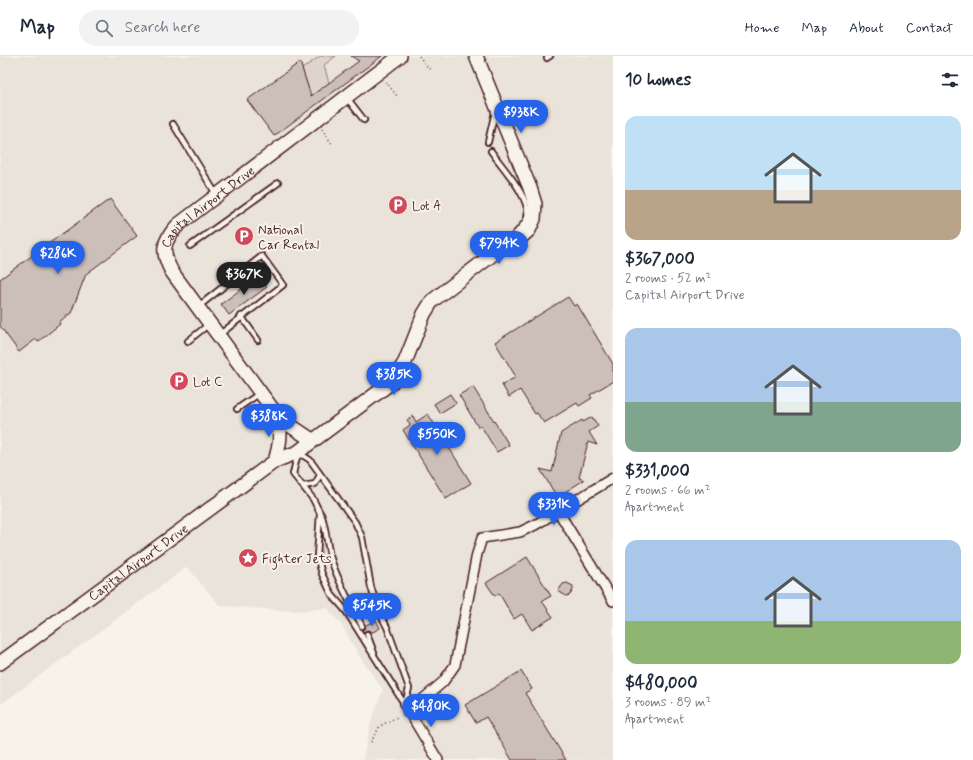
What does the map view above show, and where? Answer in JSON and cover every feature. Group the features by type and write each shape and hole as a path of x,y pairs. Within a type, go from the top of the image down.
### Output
{"street":[{"name":"Capital Airport Drive","path":"312,440 279,418 172,272 164,257 164,247 170,232 178,225 400,56"},
{"name":"Capital Airport Drive","path":"0,663 275,461 298,452 312,440 392,382 405,362 424,314 432,301 505,245 519,239 529,230 534,219 534,204 530,188 496,109 476,56"},
{"name":"Capital Airport Drive","path":"275,461 281,444 282,435 279,418"},
{"path":"438,760 405,710 443,682 455,665 477,554 482,538 520,532 613,478"},
{"path":"558,511 613,601"}],"lane":[{"path":"346,97 364,120"},
{"path":"488,142 496,109"},
{"path":"173,124 186,142 189,152 217,195"},
{"path":"491,151 522,195 528,212 524,225 505,245"},
{"path":"190,246 278,183"},
{"path":"197,307 262,256 283,285 218,335"},
{"path":"241,316 258,340"},
{"path":"188,341 210,324"},
{"path":"237,410 260,392"},
{"path":"362,626 331,559 326,526 317,504 293,474 298,452 310,460 356,522 362,537 378,610 387,627 409,688 405,710"},
{"path":"303,486 315,484 320,474"},
{"path":"320,513 317,556 322,574 332,595 346,611 366,646 374,654"},
{"path":"353,607 360,612 365,612 370,608 374,595"},
{"path":"346,611 353,607"},
{"path":"367,634 374,654 405,710"}],"path":[{"path":"419,56 430,70"},
{"path":"385,80 397,96"},
{"path":"322,129 332,144"},
{"path":"370,742 380,726 405,710"}],"shaded area":[{"path":"0,56 613,56 613,760 363,760 371,722 383,690 358,654 342,625 327,608 297,611 220,606 187,567 0,705"},
{"path":"320,56 336,56 324,65 329,83 311,96 302,69"}],"building":[{"path":"351,56 382,56 274,136 247,100 300,62 311,96 359,61"},
{"path":"110,199 137,236 86,274 71,313 59,322 60,324 38,342 36,339 19,352 0,326 0,279"},
{"path":"259,276 267,287 229,315 221,304"},
{"path":"568,297 574,306 577,304 613,364 613,381 590,395 592,398 579,406 577,403 544,423 537,413 535,414 520,390 509,397 502,385 516,377 495,342"},
{"path":"473,387 509,445 497,452 481,426 478,427 459,395"},
{"path":"450,394 456,403 440,413 434,404"},
{"path":"428,414 471,483 446,499 403,430 410,425 407,420 413,416 416,422"},
{"path":"592,417 598,426 589,432 597,445 588,442 579,478 584,480 557,497 540,469 552,472 561,433 582,420 583,422"},
{"path":"527,557 551,596 542,601 553,617 532,630 522,614 514,619 499,593 495,596 486,583"},
{"path":"567,583 573,586 573,590 570,595 566,596 558,591 563,584"},
{"path":"376,620 380,628 373,632 367,630 364,632 362,630 366,625"},
{"path":"521,671 532,689 525,693 566,760 512,760 486,717 476,723 465,705"}],"place":[{"name":"Lot A","path":"398,205"},
{"name":"National Car Rental","path":"244,236"},
{"name":"Lot C","path":"179,381"},
{"name":"Fighter Jets","path":"248,558"}]}
